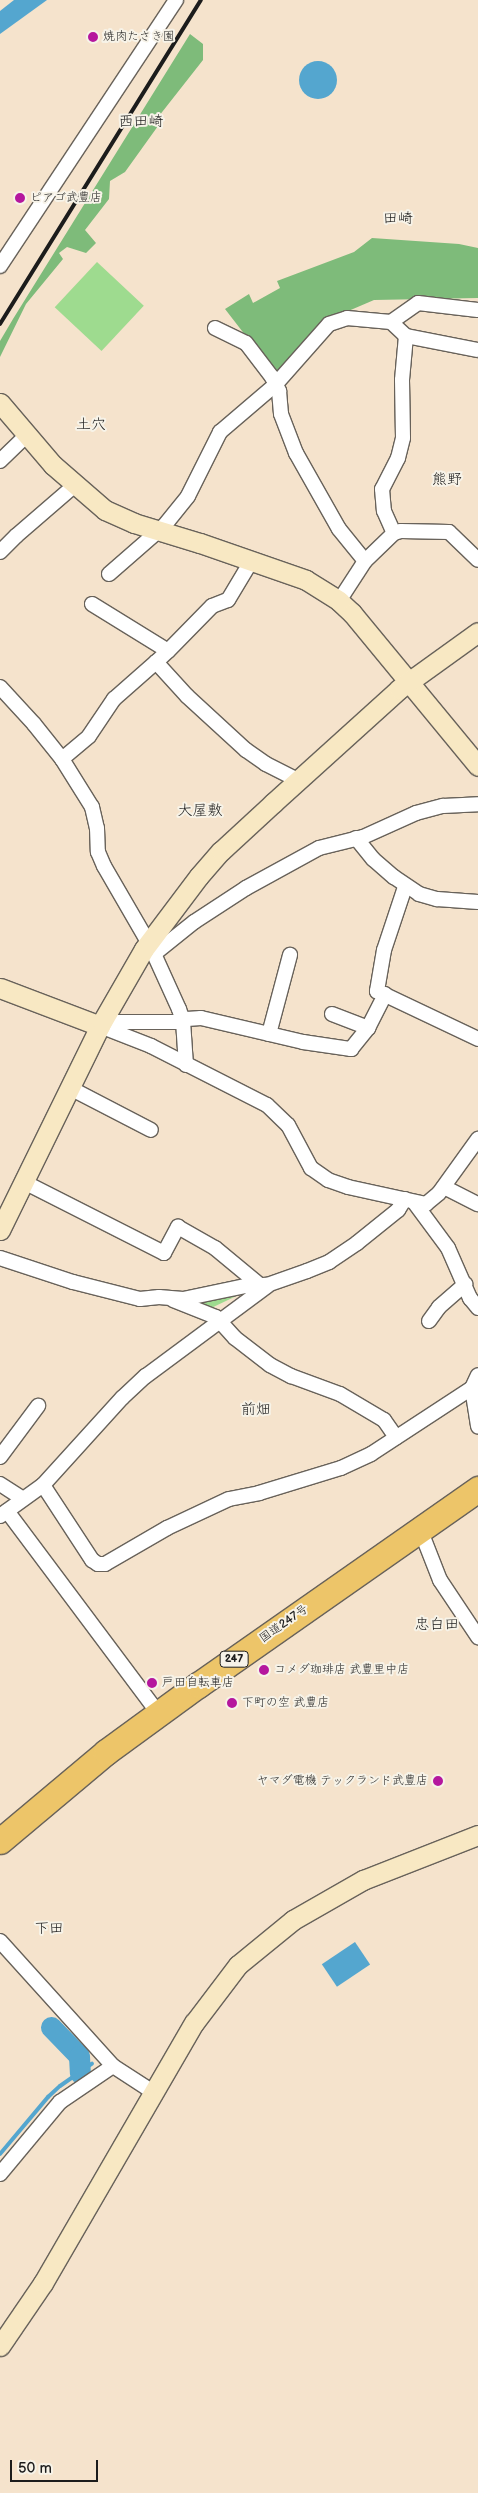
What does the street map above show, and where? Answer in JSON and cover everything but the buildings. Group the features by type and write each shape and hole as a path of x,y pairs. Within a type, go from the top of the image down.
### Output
{"highway":[{"name":"国道247号","path":"0,1841 106,1752 158,1713 478,1489"}],"street":[{"path":"0,266 176,1"},
{"path":"391,322 418,303 478,310"},
{"path":"109,574 159,530 188,496 216,437 232,420 275,385 330,324 347,318 391,322 406,336 478,350"},
{"path":"215,328 246,344 279,391 285,426 296,453 339,529 365,561"},
{"path":"394,533 384,511 382,489 398,458 403,438 402,380 406,336"},
{"path":"0,403 53,465 106,510 134,523 252,560 306,580 339,601 352,613 478,766"},
{"path":"0,461 27,435"},
{"path":"0,552 75,485"},
{"path":"339,601 365,561 394,533 401,530 449,532 478,560"},
{"path":"62,759 89,736 114,699 168,651 212,606 228,600 252,560"},
{"path":"92,604 168,651"},
{"path":"0,1230 101,1024 149,948 198,876 298,780 409,681 478,632"},
{"path":"156,662 200,708 246,750 266,764 298,780"},
{"path":"0,687 34,724 62,759 92,807 97,828 98,852 149,948 182,1021 186,1065"},
{"path":"149,948 282,867 319,848 356,838 416,813 443,806 478,804"},
{"path":"356,838 373,859 405,886 419,894 437,899 478,902"},
{"path":"405,886 384,950 377,991 478,1038"},
{"path":"269,1034 290,954"},
{"path":"0,988 101,1024 151,1046 275,1111 288,1125 311,1168 317,1174 348,1187 426,1204 444,1187 478,1139"},
{"path":"101,1024 182,1021 201,1018 303,1042 352,1049 368,1028 385,994"},
{"path":"332,1014 368,1028"},
{"path":"70,1088 145,1127 132,1136"},
{"path":"24,1182 164,1253 178,1228 215,1248 264,1286"},
{"path":"444,1187 478,1204"},
{"path":"410,1201 448,1248 470,1298 478,1308"},
{"path":"158,1713 4,1514 43,1485 122,1398 146,1376 264,1286 328,1262 374,1231 410,1201"},
{"path":"0,1258 74,1282 140,1299 182,1299 245,1286 264,1286"},
{"path":"430,1321 438,1307 465,1284"},
{"path":"169,1298 219,1320 235,1338 270,1365 291,1376 340,1394 384,1420 396,1437"},
{"path":"43,1485 92,1560 98,1564 105,1564 167,1528 229,1499 259,1493 341,1468 371,1454 475,1381"},
{"path":"475,1381 478,1428"},
{"path":"0,1457 38,1406"},
{"path":"0,1484 23,1499"},
{"path":"420,1529 440,1580 478,1637"},
{"path":"0,2346 43,2283 194,2023 238,1965 293,1920 363,1880 478,1835"},
{"path":"0,1940 113,2066 153,2092"},
{"path":"0,2174 60,2102 113,2066"}],"green space":[{"path":"190,34 203,44 203,60 159,116 158,126 125,172 110,181 109,199 85,230 96,243 86,253 67,247 59,253 63,259 26,304 0,357 0,341"},
{"path":"372,238 459,244 478,248 478,298 374,300 325,321 278,371 249,340 225,309 249,294 253,303 280,288 277,281 354,252"},
{"path":"97,262 144,306 102,351 55,307"},
{"path":"247,1291 209,1309 193,1304"}],"water":[{"path":"14,0 47,0 0,34 0,11"},
{"path":"318,61 331,67 337,80 331,93 318,99 305,93 299,80 305,67"},
{"path":"355,1942 370,1964 337,1987 322,1964"}],"waterway":[{"path":"51,2027 79,2056 80,2073"},
{"path":"0,2154 48,2097 60,2086 92,2064"}],"railway":[{"path":"0,324 201,0"}],"place":[{"name":"焼肉たさき園","path":"93,37"},
{"name":"ピアゴ武豊店","path":"20,198"},
{"name":"コメダ珈琲店 武豊里中店","path":"264,1670"},
{"name":"戸田自転車店","path":"152,1683"},
{"name":"下町の空 武豊店","path":"232,1703"},
{"name":"ヤマダ電機 テックランド武豊店","path":"438,1781"}],"district":[{"name":"西田崎","path":"141,122"},
{"name":"田崎","path":"398,219"},
{"name":"土穴","path":"91,425"},
{"name":"熊野","path":"447,480"},
{"name":"大屋敷","path":"200,811"},
{"name":"前畑","path":"256,1410"},
{"name":"忠白田","path":"437,1625"},
{"name":"下田","path":"49,1929"}]}
